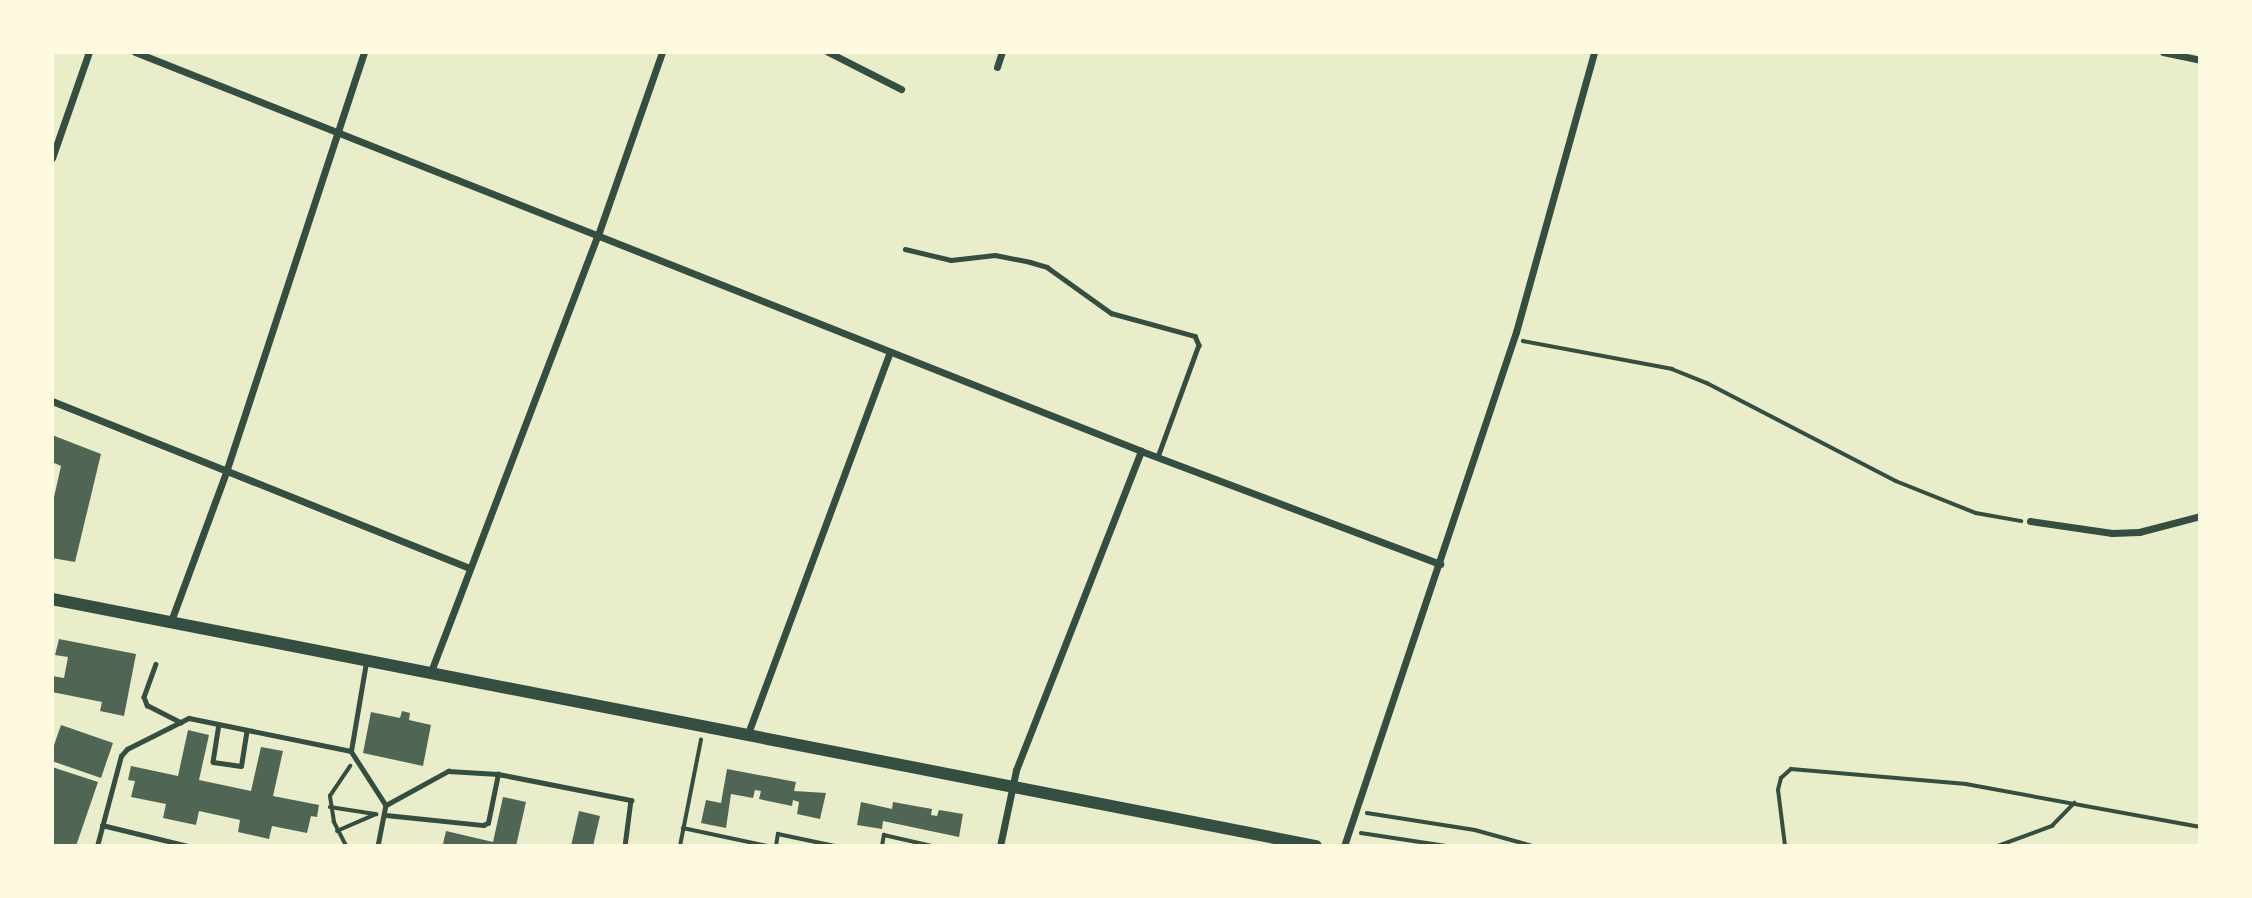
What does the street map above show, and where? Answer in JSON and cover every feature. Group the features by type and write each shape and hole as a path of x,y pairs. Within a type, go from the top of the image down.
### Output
{"street":[{"path":"52,158 89,52"},
{"path":"135,52 1141,451 1440,564"},
{"path":"171,621 226,472 364,52"},
{"path":"430,674 468,568 598,235 662,52"},
{"path":"828,52 901,89"},
{"path":"997,67 1002,52"},
{"path":"1344,845 1514,340 1594,52"},
{"path":"2163,52 2200,60"},
{"path":"747,736 890,352"},
{"path":"52,401 468,568"},
{"path":"1000,845 1010,788 1141,451"},
{"path":"2030,521 2112,533 2139,532 2200,516"},
{"path":"52,600 171,621 366,662 1010,788 1316,845"}],"lane":[{"path":"905,249 951,260 995,255 1030,262 1046,267 1111,313 1195,336 1199,345 1158,457"},
{"path":"351,751 366,662"},
{"path":"156,664 144,697 147,705 181,722"},
{"path":"97,845 121,756 127,749 190,718 351,751 386,805 378,845"},
{"path":"219,724 213,762 241,766 247,730"},
{"path":"386,805 448,771 498,774 631,800 625,845"},
{"path":"386,815 483,825 488,823 498,774"},
{"path":"102,825 188,845"}],"path":[{"path":"1514,340 1672,369 1938,499 1986,516 2030,521"},
{"path":"680,845 704,728"},
{"path":"346,845 337,831 330,807 332,789 356,758"},
{"path":"1785,845 1778,790 1781,778 1791,769 1966,784 2200,827"},
{"path":"1998,845 2052,825 2074,803"},
{"path":"330,807 386,815"},
{"path":"1354,811 1475,830 1534,845"},
{"path":"337,831 377,814"},
{"path":"684,828 768,845"},
{"path":"1349,831 1446,845"},
{"path":"776,845 778,834 835,845"},
{"path":"882,845 884,835 933,845"}],"building":[{"path":"52,435 101,454 75,562 52,558 52,506 61,466 52,462"},
{"path":"59,639 136,654 124,716 100,711 102,702 52,692 52,676 64,678 68,657 55,655"},
{"path":"402,711 410,713 409,720 431,725 423,766 363,753 371,712 400,718"},
{"path":"61,725 113,743 101,778 52,761 52,751"},
{"path":"188,730 209,735 199,780 251,791 261,747 283,751 273,796 319,805 317,817 311,816 307,833 272,826 269,839 238,832 240,820 199,811 196,825 163,818 166,804 131,797 135,781 128,780 131,766 178,776"},
{"path":"52,767 98,782 76,846 52,846"},
{"path":"727,769 796,782 794,791 826,793 820,819 797,814 799,802 793,800 792,806 759,799 761,791 755,790 753,798 731,794 726,828 701,823 706,800 721,803"},
{"path":"503,797 526,802 516,846 443,844 446,831 493,842"},
{"path":"861,802 892,809 893,802 932,809 931,815 937,816 939,810 963,814 959,837 883,821 882,829 857,825"},
{"path":"579,811 600,816 593,846 571,846"}]}
